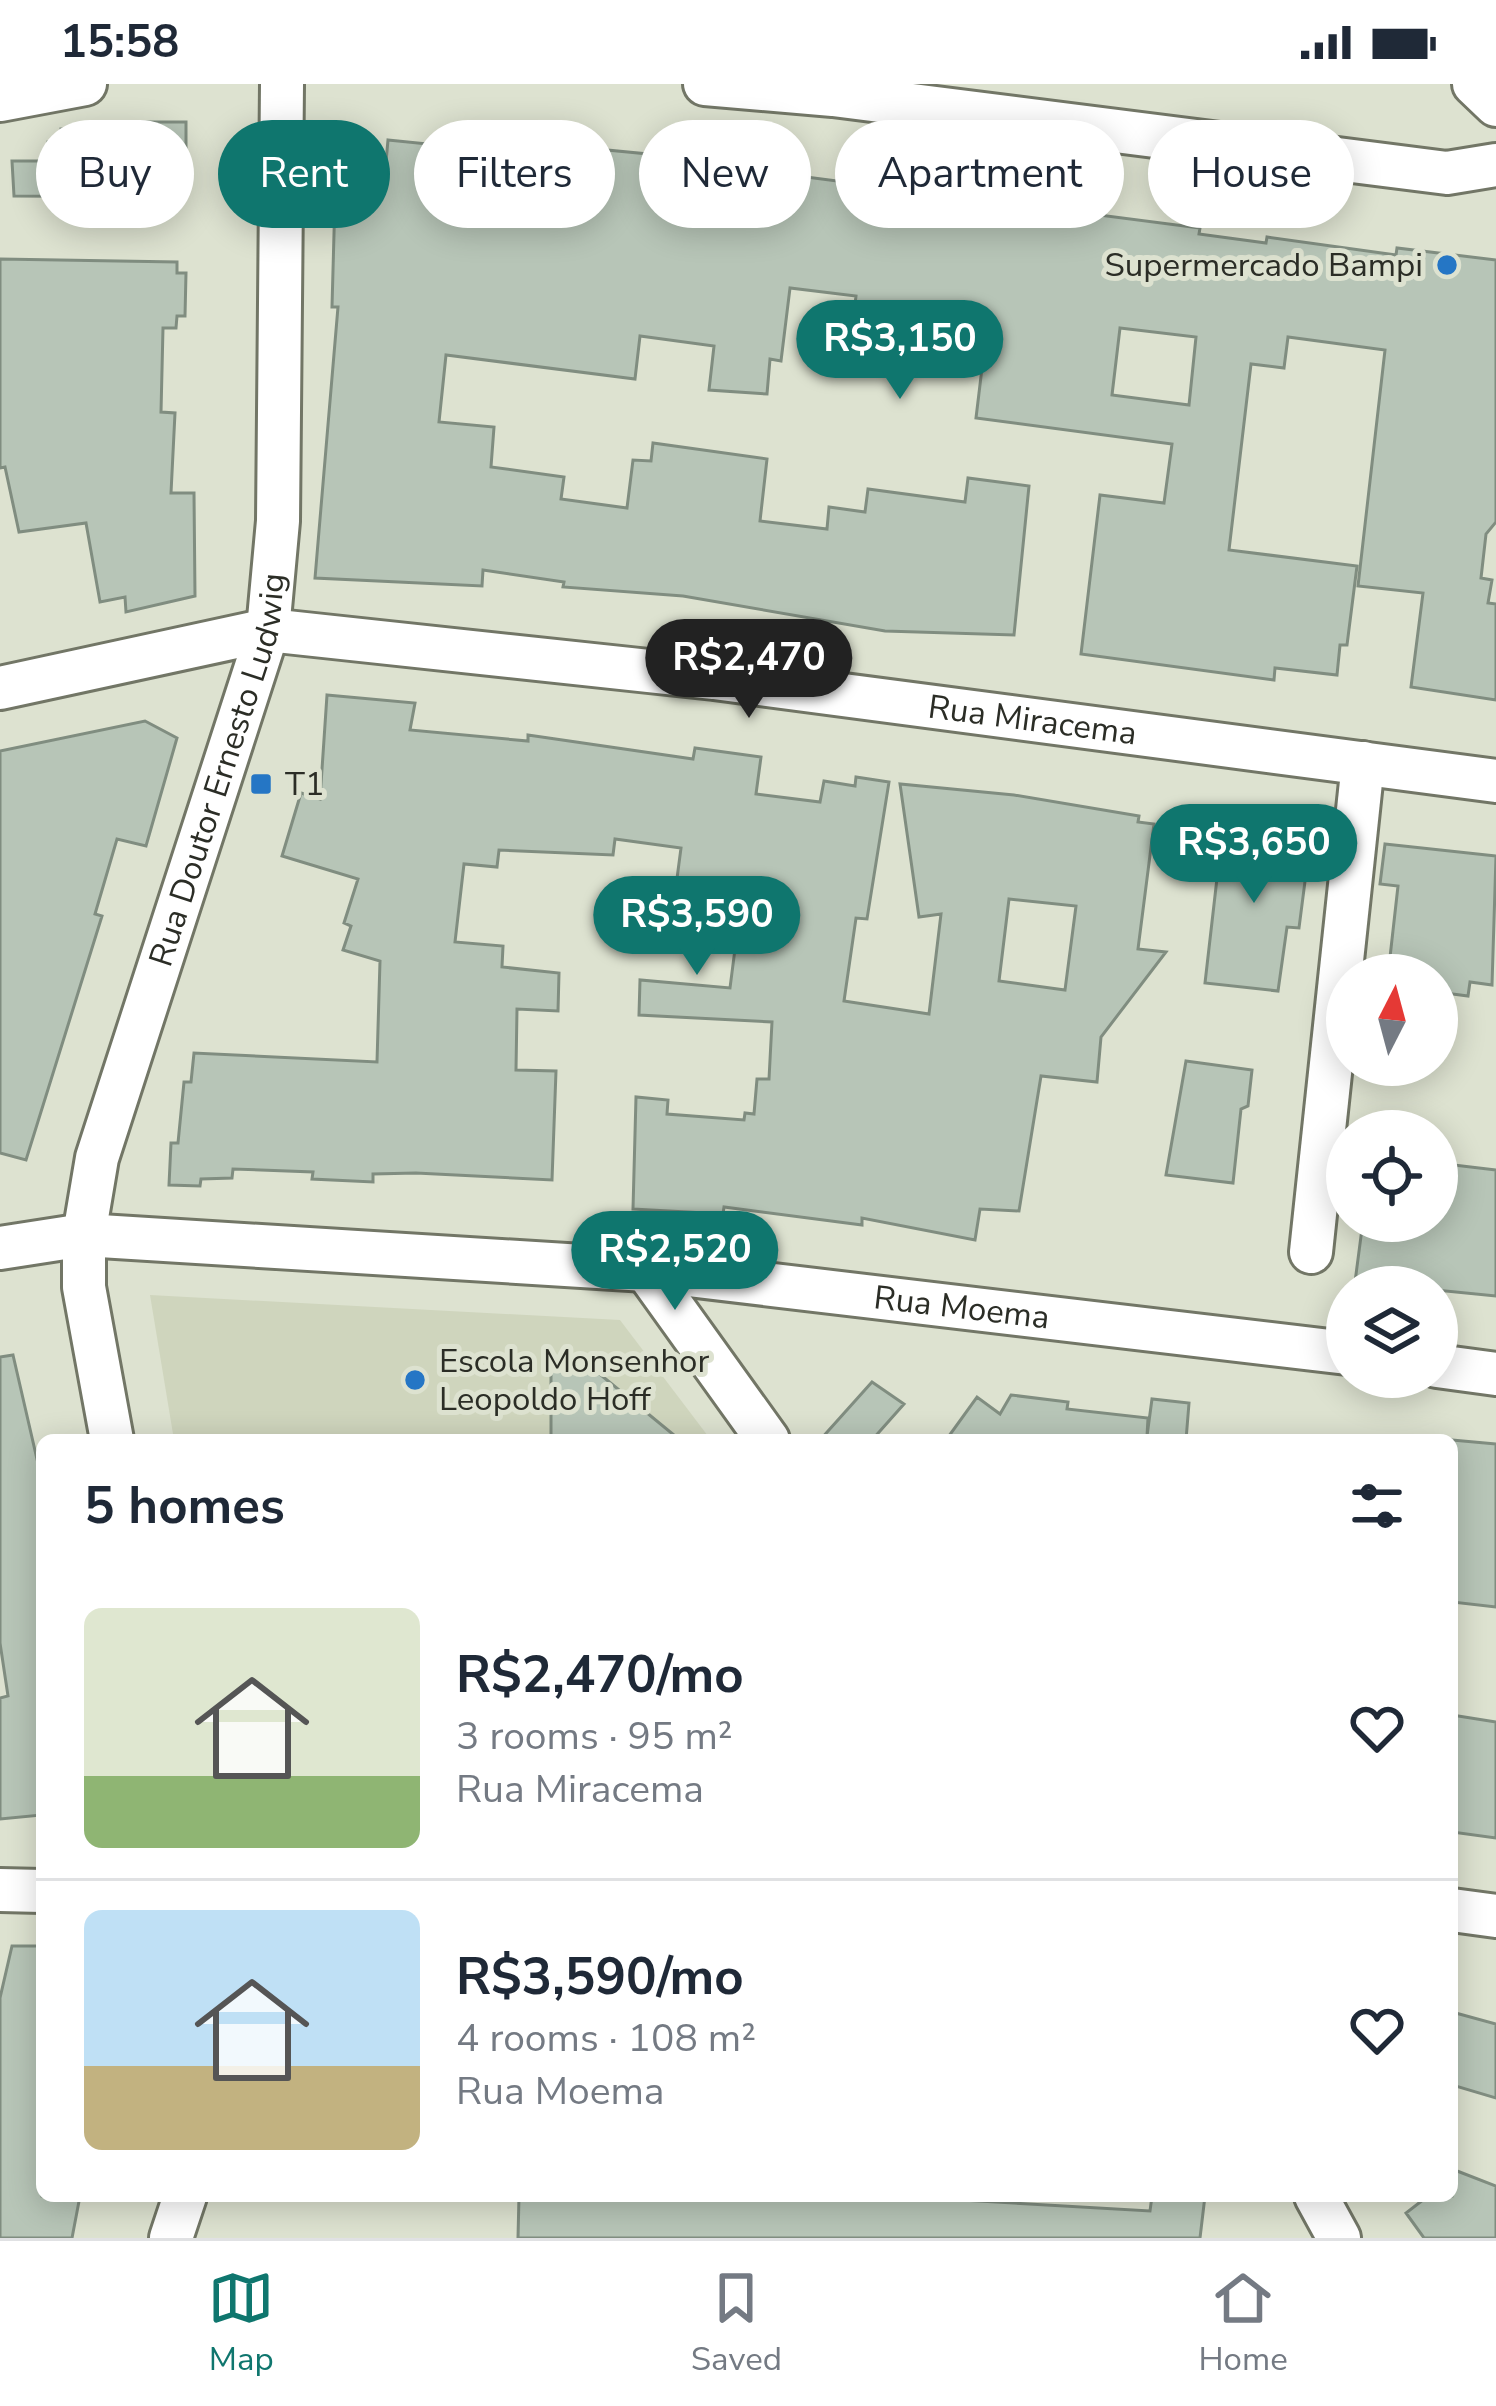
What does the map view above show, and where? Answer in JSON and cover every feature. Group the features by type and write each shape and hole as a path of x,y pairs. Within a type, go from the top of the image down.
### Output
{"street":[{"path":"0,100 85,84"},
{"name":"Rua Doutor Ernesto Ludwig","path":"111,1434 84,1287 83,1235 98,1158 268,630 278,521 281,84"},
{"path":"705,84 833,95 1447,173 1496,165"},
{"path":"1474,84 1496,106"},
{"name":"Rua Miracema","path":"0,688 268,630 715,678 1496,781"},
{"path":"1311,1252 1363,763"},
{"name":"Rua Moema","path":"0,1248 83,1235 646,1270 1326,1351"},
{"path":"646,1270 764,1434"},
{"path":"1458,1368 1496,1373"},
{"path":"0,1890 36,1891"},
{"path":"1458,1911 1496,1916"},
{"path":"171,2238 183,2202"},
{"path":"1319,2202 1339,2238"}],"shaded area":[{"name":"Escola Monsenhor Leopoldo Hoff","path":"150,1295 620,1320 706,1434 173,1434"}],"building":[{"path":"390,140 414,143 414,228 615,228 615,151 639,153 639,228 811,228 811,178 835,181 835,228 1124,228 1124,218 1148,221 1148,228 1200,228 1199,234 1266,243 1267,237 1396,255 1397,248 1496,260 1496,522 1486,534 1481,578 1492,580 1488,603 1496,604 1496,700 1411,687 1423,593 1358,586 1385,350 1288,337 1284,368 1251,364 1229,550 1357,566 1347,645 1340,645 1337,675 1275,668 1274,680 1081,654 1100,495 1164,503 1172,444 976,418 986,335 853,321 856,296 790,288 781,361 770,359 767,394 709,390 714,346 640,336 635,379 446,355 439,422 494,427 491,467 564,477 561,499 627,508 633,460 651,461 653,443 767,459 760,521 827,529 829,507 865,512 868,489 965,502 968,478 1029,486 1014,635 885,631 683,596 563,587 564,582 483,570 482,586 315,578 338,307 332,307 334,228 390,228","holes":["1120,328 1196,337 1189,405 1112,395"]},
{"path":"12,161 36,161 36,196 14,196"},
{"path":"0,259 177,262 177,273 186,273 185,316 177,316 176,328 163,328 161,412 175,413 171,493 194,493 195,596 126,612 125,597 100,602 86,523 19,532 5,467 0,468"},
{"path":"327,695 415,703 410,730 528,741 528,735 693,759 695,748 761,757 756,794 820,802 824,781 855,786 856,777 889,782 867,919 856,918 844,1001 929,1014 941,914 919,917 900,784 1014,795 1139,816 1138,822 1154,824 1138,949 1166,952 1101,1037 1097,1082 1041,1076 1019,1211 980,1209 975,1240 862,1218 862,1225 724,1207 723,1214 633,1209 636,1097 668,1100 667,1114 744,1120 745,1113 754,1114 757,1079 769,1079 772,1022 639,1015 640,980 730,988 739,918 673,909 681,848 615,839 613,855 499,850 497,867 464,864 455,942 503,946 502,967 559,973 558,1011 517,1009 516,1070 556,1071 552,1180 416,1173 373,1174 373,1182 312,1179 313,1172 233,1169 232,1178 201,1179 200,1186 169,1185 171,1143 178,1143 184,1082 191,1082 194,1053 377,1062 380,961 343,950 351,926 344,923 358,879 282,856 301,793 320,799","holes":["1009,899 1076,906 1065,990 999,981"]},
{"path":"145,721 177,738 146,846 117,839 95,914 102,916 26,1160 0,1153 0,751"},
{"path":"1234,821 1283,827 1283,834 1297,836 1294,856 1308,858 1299,928 1287,927 1278,991 1205,983 1223,826 1233,827"},
{"path":"1385,844 1496,856 1492,985 1470,982 1468,996 1458,995 1458,954 1390,954 1398,886 1380,884"},
{"path":"1186,1061 1252,1070 1248,1106 1241,1109 1233,1183 1166,1175"},
{"path":"1458,1165 1496,1170 1496,1296 1458,1292 1458,1266 1357,1266 1360,1242 1458,1242"},
{"path":"13,1355 36,1455 36,1816 0,1819 0,1698 8,1696 0,1643 0,1357"},
{"path":"551,1368 596,1371 673,1434 551,1434"},
{"path":"872,1382 904,1404 877,1434 825,1434"},
{"path":"1011,1395 1068,1402 1067,1409 1148,1418 1147,1434 950,1434 977,1397 1000,1414"},
{"path":"1152,1399 1189,1403 1186,1434 1147,1434"},
{"path":"1458,1441 1496,1444 1496,1607 1458,1603"},
{"path":"1458,1716 1496,1722 1496,1838 1458,1833"},
{"path":"12,1946 36,1946 36,2202 79,2202 72,2238 0,2238 0,1998"},
{"path":"1458,2014 1496,2024 1496,2098 1458,2087"},
{"path":"1458,2171 1496,2186 1496,2238 1424,2238 1406,2213 1420,2202 1458,2202"},
{"path":"519,2202 995,2202 1150,2211 1151,2202 1204,2202 1200,2238 518,2238"}],"place":[{"name":"Supermercado Bampi","path":"1447,265"},
{"name":"T1","path":"261,784"},
{"name":"Escola Monsenhor Leopoldo Hoff","path":"415,1380"}]}
